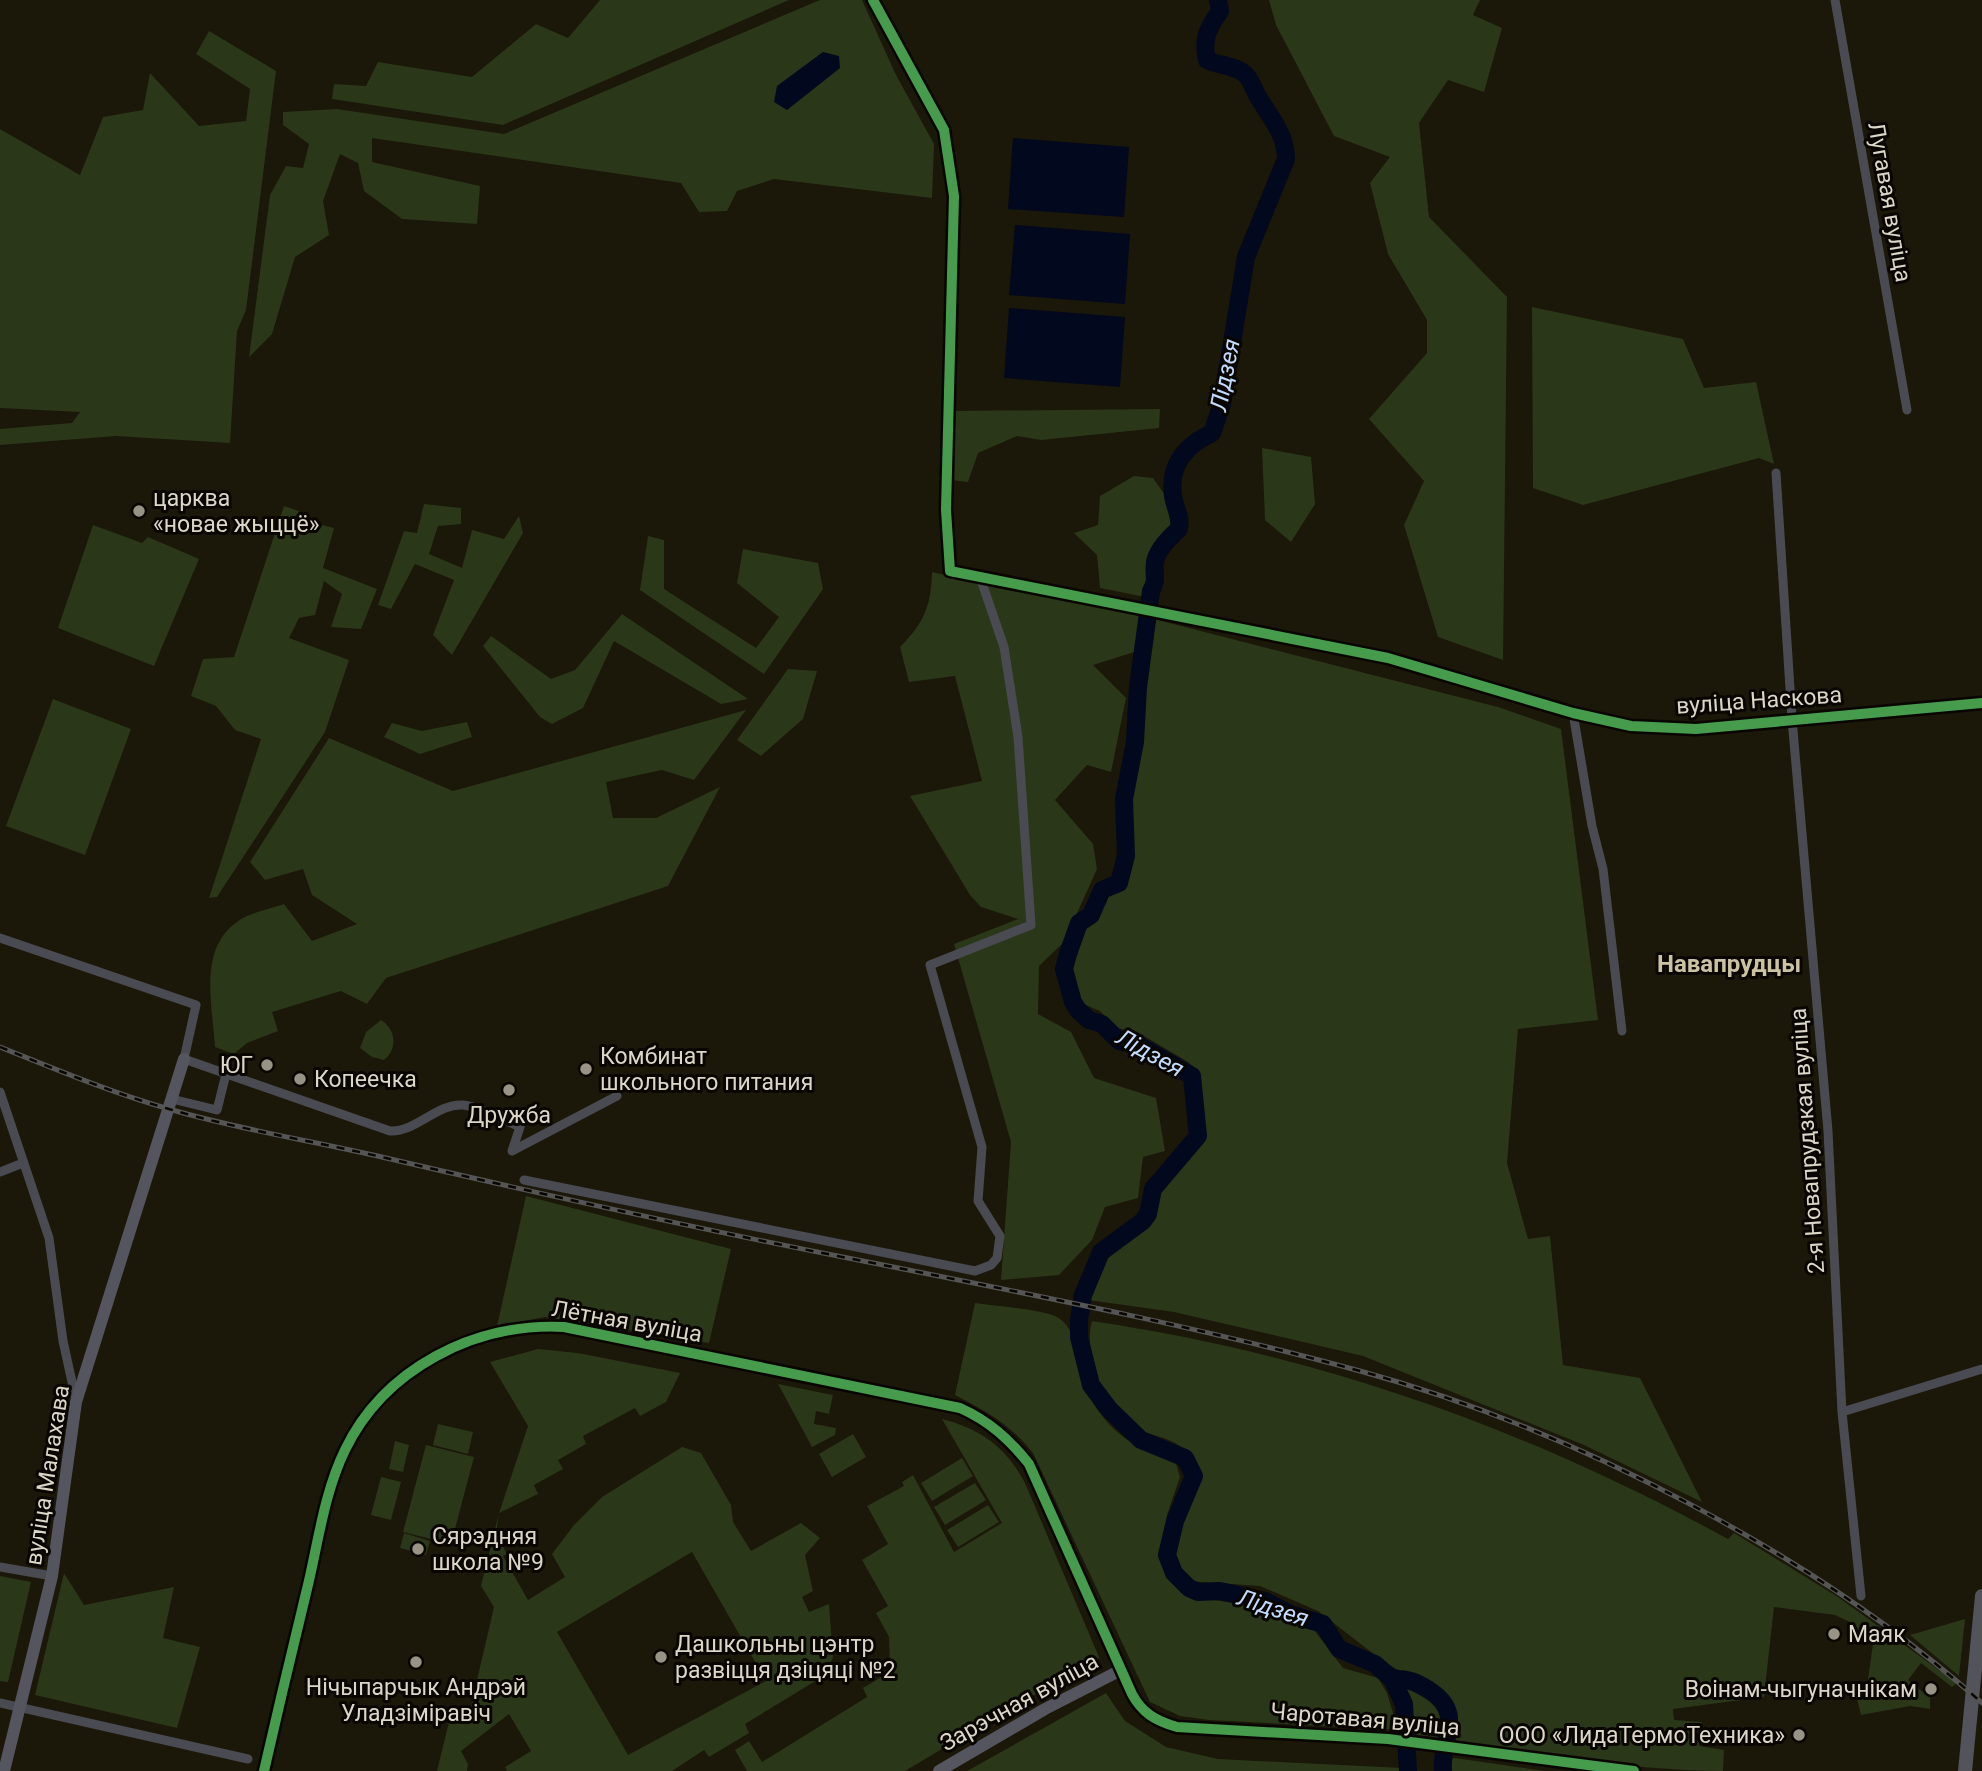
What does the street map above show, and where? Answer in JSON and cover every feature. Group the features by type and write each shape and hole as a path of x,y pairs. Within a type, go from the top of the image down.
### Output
{"main road":[{"path":"1965,1771 1982,1596"}],"street":[{"path":"873,0 944,130 954,196 946,510 950,571"},
{"name":"Лугавая вуліца","path":"1835,0 1907,410"},
{"name":"2-я Новапрудзкая вуліца","path":"1776,473 1792,719 1828,1130 1842,1412 1861,1595"},
{"name":"вуліца Наскова","path":"950,571 1388,658 1573,713 1630,726 1696,729 1982,704"},
{"path":"524,1180 975,1271 991,1265 997,1258 1000,1236 978,1201 982,1147 930,965 1031,925 1018,737 1004,648 980,577"},
{"path":"1573,713 1592,826 1603,869 1622,1031"},
{"path":"0,938 196,1005 184,1059 390,1131 402,1131 442,1111 463,1105 520,1126 512,1151 617,1096"},
{"name":"вуліца Малахава","path":"4,1771 17,1707 52,1576 76,1402 184,1059"},
{"path":"170,1104 217,1110 226,1074"},
{"path":"0,1092 49,1238 63,1341 76,1402"},
{"path":"0,1172 23,1163"},
{"name":"Лётная вуліца","path":"264,1771 331,1485 356,1429 392,1385 434,1357 472,1340 537,1326 564,1327 960,1408 981,1419 1004,1435 1028,1464 1121,1670"},
{"path":"1842,1412 1982,1369"},
{"path":"0,1567 52,1576"},
{"name":"Чаротавая вуліца","path":"1121,1670 1144,1712 1158,1721 1177,1727 1388,1739 1634,1771"},
{"name":"Зарэчная вуліца","path":"939,1771 1045,1709 1121,1670"},
{"path":"0,1703 248,1759"}],"green space":[{"path":"600,0 789,0 503,125 332,99 334,84 366,86 378,62 472,77 536,24 568,38"},
{"path":"820,0 862,0 896,75 934,144 932,198 774,179 737,191 727,211 699,212 681,183 372,138 372,162 480,186 477,224 402,219 364,191 358,163 340,154 323,201 329,235 295,257 272,334 249,357 270,195 286,166 303,168 309,144 283,125 283,112 337,109 504,134"},
{"path":"1269,0 1480,0 1473,15 1502,28 1484,92 1448,80 1419,123 1429,217 1507,297 1503,660 1438,637 1404,525 1424,481 1369,419 1427,353 1427,320 1388,254 1370,183 1390,157 1334,136 1276,25"},
{"path":"209,31 276,71 246,310 237,331 230,443 116,436 0,445 0,429 72,423 80,412 0,408 0,129 80,175 103,117 143,110 150,73 199,126 246,121 250,89 196,54"},
{"path":"1532,307 1683,339 1704,388 1756,382 1774,464 1759,458 1583,505 1533,488"},
{"path":"1160,409 1159,428 1041,440 1017,436 978,453 968,482 950,480 952,411"},
{"path":"1262,448 1311,457 1315,504 1291,542 1265,520"},
{"path":"1134,476 1153,478 1181,518 1179,529 1169,538 1155,561 1156,582 1150,598 1100,588 1097,555 1074,533 1098,525 1100,496"},
{"path":"424,504 461,508 461,524 438,526 429,554 462,568 472,530 504,539 519,516 523,533 452,655 433,635 454,580 415,564 391,609 378,605 404,531 417,533"},
{"path":"284,506 299,511 298,519 334,528 323,568 377,589 361,629 331,627 342,594 324,581 315,615 299,618 289,638 349,660 325,732 217,897 209,898 261,739 235,730 216,706 191,696 203,659 234,657"},
{"path":"93,525 142,543 148,537 199,559 154,666 58,628"},
{"path":"648,536 664,540 664,589 756,648 779,617 737,583 743,549 818,563 823,589 764,674 640,590"},
{"path":"932,572 1150,618 1498,707 1561,729 1598,1020 1518,1029 1507,1163 1528,1239 1550,1236 1563,1365 1640,1378 1702,1502 1584,1445 1363,1356 1174,1312 1088,1300 1104,1254 1130,1236 1145,1219 1153,1192 1168,1170 1201,1138 1197,1071 1188,1062 1139,1033 1117,1028 1100,1011 1081,1003 1072,975 1070,957 1074,939 1094,911 1101,894 1118,885 1128,859 1125,828 1140,741 1144,649 1093,665 1126,698 1111,772 1087,765 1055,800 1093,844 1097,869 1064,942 1039,966 1038,1014 1071,1032 1094,1078 1156,1098 1165,1151 1143,1157 1138,1198 1105,1207 1092,1240 1059,1275 1001,1280 1011,1142 954,944 1018,919 981,907 970,895 910,796 982,781 955,676 909,682 900,647 925,613"},
{"path":"622,614 748,699 721,704 614,641 583,708 552,724 540,717 483,646 491,636 551,679 575,670"},
{"path":"788,669 817,671 803,719 761,756 737,740"},
{"path":"53,699 131,729 85,855 6,826"},
{"path":"746,710 694,780 662,770 606,782 613,818 656,818 720,787 668,886 386,978 367,1004 341,991 272,1012 278,1031 247,1043 234,1054 215,1047 211,973 220,940 231,927 247,916 284,904 312,941 357,924 312,895 303,869 265,880 250,862 329,738 453,791"},
{"path":"467,722 472,737 420,754 384,737 392,723 422,731"},
{"path":"381,1020 390,1028 393,1039 392,1050 384,1060 372,1057 360,1048 366,1032"},
{"path":"526,1196 731,1249 709,1343 545,1317 497,1326"},
{"path":"975,1303 1038,1311 1063,1321 1076,1346 1084,1384 1099,1412 1119,1434 1145,1450 1175,1460 1180,1477 1167,1515 1163,1554 1166,1570 1181,1590 1200,1598 1254,1606 1314,1630 1343,1668 1378,1678 1387,1693 1398,1730 1209,1720 1180,1716 1150,1702 1033,1453 1016,1434 955,1395"},
{"path":"1092,1321 1259,1354 1420,1401 1498,1430 1652,1499 1728,1539 1734,1533 1838,1597 1957,1683 1952,1687 1921,1663 1908,1680 1930,1698 1930,1709 1910,1706 1861,1715 1857,1699 1865,1700 1873,1644 1852,1639 1854,1624 1835,1615 1774,1607 1764,1697 1673,1709 1674,1720 1702,1722 1699,1746 1724,1750 1723,1771 1621,1765 1453,1740 1457,1727 1450,1699 1384,1662 1318,1611 1260,1586 1188,1581 1176,1563 1175,1542 1198,1472 1185,1451 1177,1444 1135,1428 1119,1415 1097,1377 1090,1348"},
{"path":"538,1349 578,1353 680,1373 666,1402 640,1416 635,1408 583,1436 586,1444 558,1460 563,1469 534,1485 538,1494 499,1513 528,1426 490,1362"},
{"path":"778,1384 833,1395 829,1414 816,1411 814,1424 836,1428 835,1435 812,1447"},
{"path":"942,1419 969,1428 991,1441 1018,1470 1099,1657 1097,1662 1021,1702 905,1771 747,1771 735,1750 749,1741 762,1762 867,1697 863,1688 890,1672 889,1637 876,1613 888,1606 862,1560 888,1544 867,1506 904,1486 902,1482 913,1475 954,1552 1002,1523"},
{"path":"438,1424 473,1432 468,1454 433,1445"},
{"path":"853,1434 866,1457 832,1477 819,1454"},
{"path":"395,1441 409,1445 403,1472 389,1469"},
{"path":"426,1445 474,1457 451,1544 403,1532"},
{"path":"682,1447 701,1453 731,1505 733,1522 751,1551 801,1523 820,1538 805,1555 813,1591 802,1597 809,1612 829,1604 833,1658 822,1677 745,1724 749,1733 709,1757 704,1750 672,1771 507,1771 505,1767 531,1751 509,1714 461,1751 468,1764 467,1771 437,1771 449,1722 470,1710 494,1607 481,1586 499,1513 496,1534 507,1554 503,1556 528,1600 565,1577 552,1554 574,1525 602,1497","holes":["692,1552 766,1681 628,1755 557,1632"]},
{"path":"962,1458 973,1476 932,1501 921,1483"},
{"path":"381,1477 401,1482 391,1520 371,1515"},
{"path":"975,1483 986,1500 945,1525 934,1507"},
{"path":"988,1505 999,1522 958,1547 947,1530"},
{"path":"404,1533 430,1541 426,1555 400,1548"},
{"path":"64,1573 84,1605 174,1587 163,1638 200,1647 177,1728 35,1695"},
{"path":"0,1576 31,1582 8,1682 0,1681"},
{"path":"1965,1619 1959,1676 1910,1635"},
{"path":"1396,1681 1407,1682 1445,1708 1443,1738 1409,1734 1406,1703"},
{"path":"1106,1693 1125,1721 1166,1747 1218,1759 1402,1768 1403,1771 967,1771"},
{"path":"1447,1759 1544,1771 1450,1771"}],"water":[{"path":"823,52 839,56 840,68 787,110 774,102 777,86"},
{"path":"1013,138 1129,147 1124,217 1008,209"},
{"path":"1015,225 1130,234 1125,304 1009,295"},
{"path":"1009,308 1125,317 1120,387 1004,378"}],"waterway":[{"name":"Лідзея","path":"1218,0 1220,11 1209,28 1206,40 1207,60 1238,70 1247,76 1280,133 1286,159 1246,257 1222,404 1212,433 1187,450 1174,474 1172,485 1179,529 1161,548 1155,562 1155,580 1151,591 1138,687 1135,742 1124,799 1126,856 1119,883 1102,890 1091,915 1079,923 1064,969 1073,1002 1089,1020 1102,1024 1119,1041 1140,1046 1192,1076 1198,1136 1153,1189 1148,1214 1143,1221 1101,1252 1083,1295 1079,1337 1091,1385 1109,1409 1141,1440 1185,1458 1194,1476 1175,1521 1167,1555 1174,1573 1189,1588 1198,1592 1220,1591 1265,1601 1292,1615 1323,1624 1339,1649 1375,1664 1392,1679 1404,1704 1408,1771"},
{"path":"1392,1679 1407,1680 1420,1685 1440,1699 1446,1708 1449,1727 1443,1771"}],"railway":[{"path":"0,1047 126,1096 223,1123 684,1225 1174,1325 1360,1371 1441,1396 1524,1427 1607,1463 1689,1504 1769,1549 1845,1597 1917,1649 1982,1703"}],"cycle path":[{"path":"873,0 944,130 954,196 946,510 950,571 1388,658 1573,713 1631,726 1696,729 1982,703"},
{"path":"264,1771 327,1501 338,1466 362,1421 383,1396 408,1374 436,1356 466,1342 498,1333 564,1327 960,1408 980,1419 1006,1439 1029,1464 1132,1694 1145,1711 1163,1722 1177,1727 1388,1739 1634,1771"}],"place":[{"name":"царква «новае жыццё»","path":"139,511"},
{"name":"ЮГ","path":"267,1065"},
{"name":"Комбинат школьного питания","path":"586,1069"},
{"name":"Копеечка","path":"300,1079"},
{"name":"Дружба","path":"509,1090"},
{"name":"Сярэдняя школа №9","path":"418,1549"},
{"name":"Маяк","path":"1834,1634"},
{"name":"Дашкольны цэнтр развіцця дзіцяці №2","path":"661,1657"},
{"name":"Нічыпарчык Андрэй Уладзіміравіч","path":"416,1662"},
{"name":"Воінам-чыгуначнікам","path":"1931,1689"},
{"name":"ООО «ЛидаТермоТехника»","path":"1799,1735"}],"district":[{"name":"Навапрудцы","path":"1729,964"}]}
